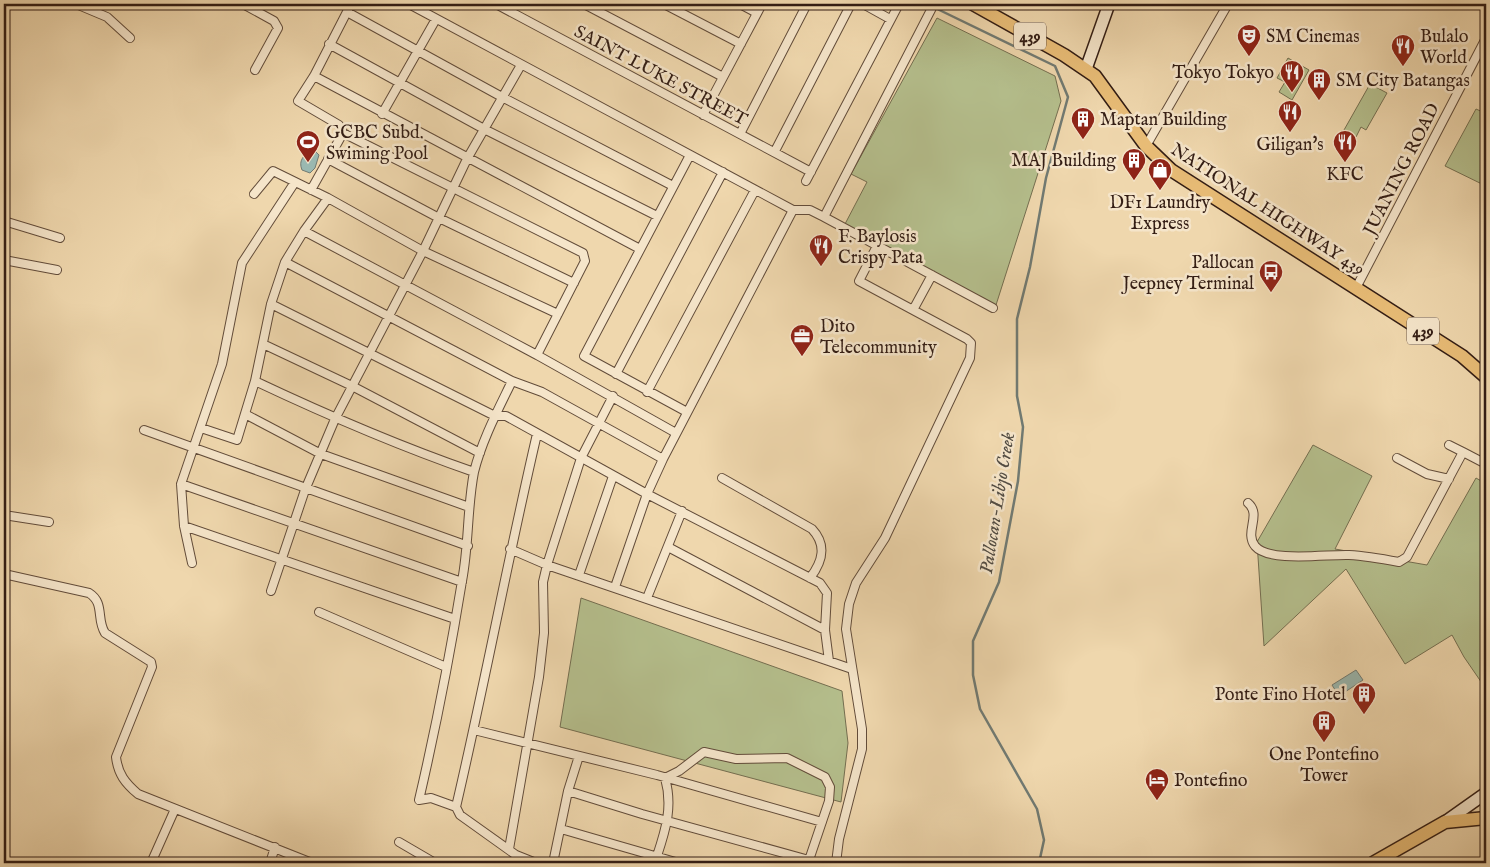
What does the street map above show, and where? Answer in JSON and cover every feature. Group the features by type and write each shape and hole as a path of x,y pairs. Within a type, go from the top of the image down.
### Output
{"main road":[{"name":"NATIONAL HIGHWAY 439","path":"973,4 1095,76 1105,87 1146,146 1171,170 1462,356 1486,377"},
{"path":"1086,69 1109,4"},
{"path":"1373,863 1445,822 1486,793"},
{"path":"1445,822 1486,818"}],"street":[{"path":"76,4 107,17 130,38"},
{"path":"243,4 274,21 278,28 255,70"},
{"path":"352,4 329,44 314,76 298,101 339,125 343,133 583,253 585,260 537,355"},
{"path":"409,4 793,210 810,210 993,308"},
{"name":"SAINT LUKE STREET","path":"496,4 811,172"},
{"path":"584,4 723,77"},
{"path":"664,4 741,44"},
{"path":"740,4 758,13"},
{"path":"703,115 762,4"},
{"path":"740,134 806,4"},
{"path":"775,152 851,4"},
{"path":"862,4 890,19"},
{"path":"824,217 934,4"},
{"path":"1146,146 1228,4"},
{"path":"806,181 898,5"},
{"path":"347,12 502,97 673,186"},
{"path":"382,114 436,18"},
{"name":"JUANING ROAD","path":"1356,288 1486,38"},
{"path":"329,44 484,128 657,216"},
{"path":"271,591 305,490 336,419 387,316 423,250 467,159 521,65"},
{"path":"314,76 382,114 640,249"},
{"path":"311,190 343,133"},
{"path":"687,412 584,356 690,155"},
{"path":"328,158 439,218 574,283"},
{"path":"254,194 273,172 328,198 423,250 558,314"},
{"path":"616,374 723,172"},
{"path":"192,563 184,526 181,484 222,364 242,263 294,182"},
{"path":"648,392 755,190"},
{"path":"201,428 237,440 255,381 271,304 285,262 304,231 328,198"},
{"path":"615,587 647,494 663,459 793,210"},
{"path":"4,221 60,238"},
{"path":"304,231 613,396 676,433"},
{"path":"836,863 862,749 862,729 846,629 849,604 856,583 885,538 970,358 970,343 967,339 859,281 877,246"},
{"path":"4,260 58,270"},
{"path":"285,262 512,381 542,392 663,459"},
{"path":"913,310 932,275"},
{"path":"271,304 495,416 506,416 613,476 820,583 828,593 825,630 828,661"},
{"path":"263,344 352,386 480,453"},
{"path":"255,381 336,419 410,450 474,472"},
{"path":"456,806 431,798 420,800 441,707 446,667 468,546 469,507 474,472 495,416 512,381"},
{"path":"509,849 539,677 544,633 543,582 581,458 613,396"},
{"path":"246,414 321,454 469,507"},
{"path":"144,430 305,490 468,546"},
{"path":"536,863 516,855 460,815 456,806 474,730 510,549 537,434"},
{"path":"1449,444 1486,464"},
{"path":"1248,503 1253,507 1254,515 1251,537 1254,546 1262,552 1285,556 1350,555 1399,562 1407,557 1463,452"},
{"path":"1397,458 1428,474 1449,479"},
{"path":"579,575 613,476"},
{"path":"722,478 812,529 820,537 823,555 810,578"},
{"path":"181,484 462,582"},
{"path":"647,598 682,511"},
{"path":"4,515 49,522"},
{"path":"184,526 455,619"},
{"path":"668,547 825,630"},
{"path":"510,549 547,565 852,669"},
{"path":"4,574 89,593 97,597 105,633 151,662 152,667 116,757 118,771 128,785 138,794 312,863"},
{"path":"319,612 446,667"},
{"path":"474,730 665,778 822,822"},
{"path":"568,791 809,862 822,822 830,787 825,777 792,760 736,759 704,752 679,772 665,778"},
{"path":"553,863 568,791 579,756"},
{"path":"657,856 668,821 670,799 665,778"},
{"path":"151,863 175,809"},
{"path":"561,829 679,863"},
{"path":"399,842 435,863"},
{"path":"270,863 275,847"}],"green space":[{"path":"937,18 1055,76 1061,101 996,305 845,224 867,182 851,174"},
{"path":"1288,58 1309,70 1292,100 1279,92 1285,82 1277,78"},
{"path":"1370,84 1387,93 1366,130 1361,127 1356,137 1344,130"},
{"path":"1476,109 1485,113 1486,110 1486,186 1445,166"},
{"path":"1313,445 1372,476 1335,549 1427,565 1476,478 1483,482 1486,505 1486,689 1464,657 1452,635 1405,664 1346,569 1264,646 1257,542"},
{"path":"581,598 842,691 848,743 841,802 560,727"}],"water":[{"name":"GCBC Subd. Swiming Pool","path":"311,149 319,155 315,168 310,173 302,170 301,163 302,158"},
{"path":"1356,670 1363,680 1339,696 1332,685"}],"waterway":[{"name":"Pallocan-Libjo Creek","path":"927,4 1055,66 1068,97 1046,178 1030,267 1017,319 1017,396 1023,427 1018,481 999,582 973,641 973,675 980,709 1037,809 1044,840 1039,863"}],"place":[{"name":"SM Cinemas","path":"1249,57"},
{"name":"Bulalo World","path":"1403,67"},
{"name":"Tokyo Tokyo","path":"1292,93"},
{"name":"SM City Batangas","path":"1319,101"},
{"name":"Giligan's","path":"1290,133"},
{"name":"Maptan Building","path":"1083,140"},
{"name":"GCBC Subd. Swiming Pool","path":"308,163"},
{"name":"KFC","path":"1345,163"},
{"name":"MAJ Building","path":"1134,181"},
{"name":"DF1 Laundry Express","path":"1160,191"},
{"name":"F. Baylosis Crispy Pata","path":"821,267"},
{"name":"Pallocan Jeepney Terminal","path":"1271,293"},
{"name":"Dito Telecommunity","path":"802,357"},
{"name":"Ponte Fino Hotel","path":"1364,715"},
{"name":"One Pontefino Tower","path":"1324,743"},
{"name":"Pontefino","path":"1157,801"}]}
